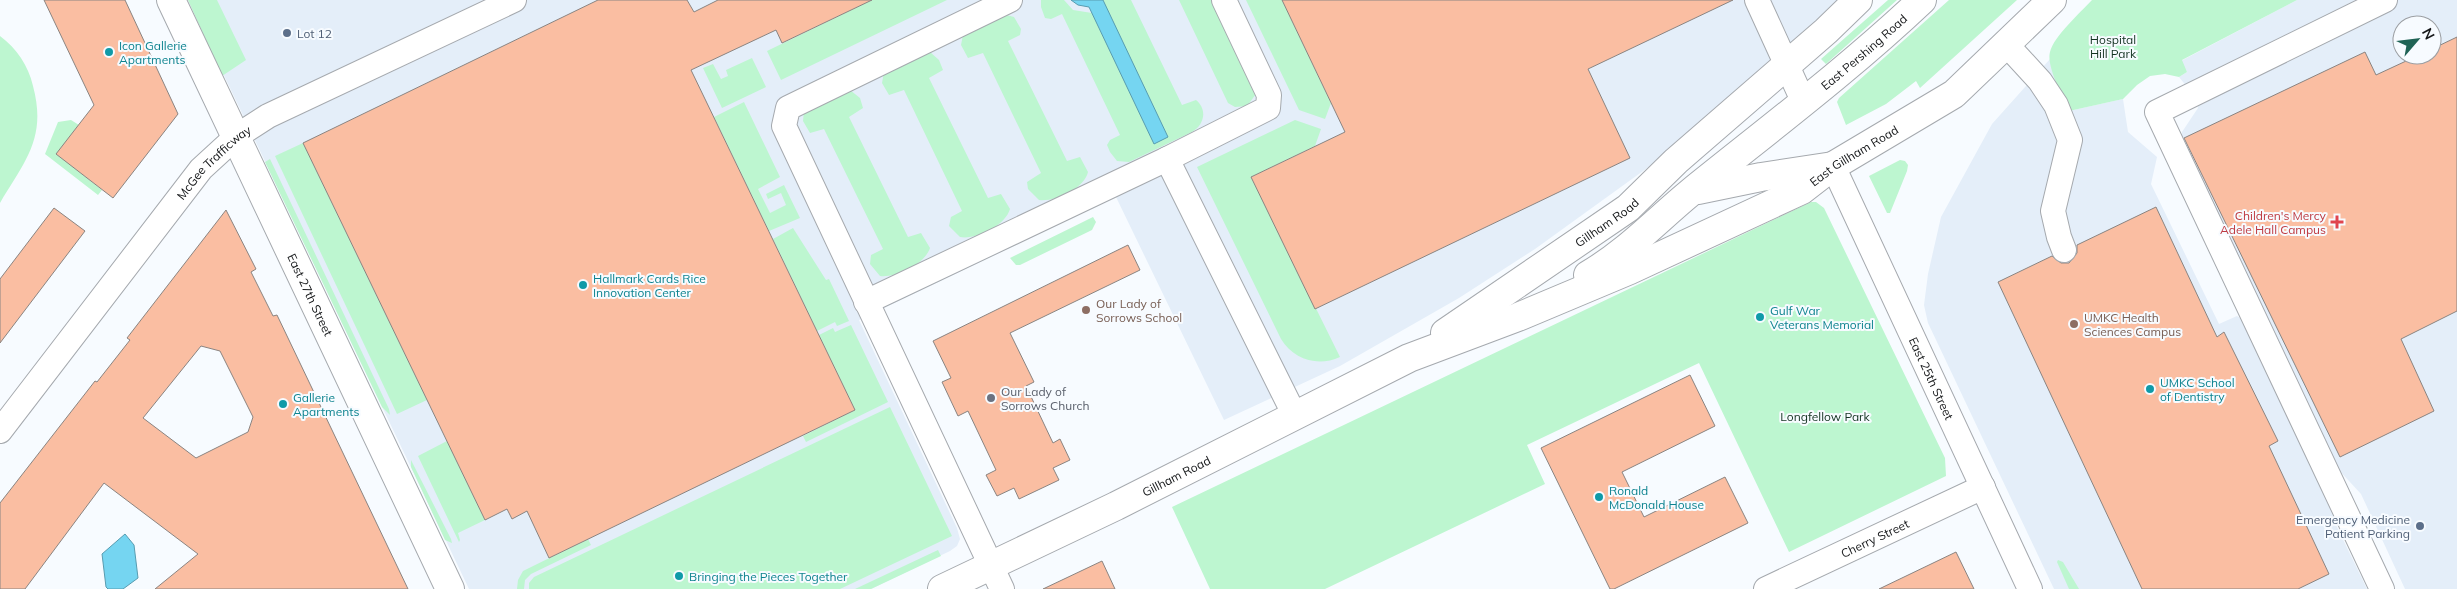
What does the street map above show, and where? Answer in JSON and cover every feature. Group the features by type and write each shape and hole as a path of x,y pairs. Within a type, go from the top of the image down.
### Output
{"main road":[{"name":"East 27th Street","path":"171,0 450,589"},
{"path":"1788,64 1858,0"},
{"name":"East Pershing Road","path":"1804,104 1879,40 1922,0"},
{"name":"East Gillham Road","path":"1630,270 1802,190 1833,166 1954,94 2052,0"},
{"name":"Gillham Road","path":"1409,358 1628,208 1676,161 1788,64"},
{"name":"Gillham Road","path":"1518,317 1607,264 1692,192 1804,104"},
{"path":"1628,208 1760,177 1833,166"},
{"name":"Gillham Road","path":"942,589 996,578 1296,416 1409,358 1518,317 1630,270"}],"street":[{"name":"McGee Trafficway","path":"0,431 201,169 237,136 268,116 514,0"},
{"path":"996,578 784,126 788,108 1010,0"},
{"path":"866,302 1166,159 1268,108 1269,95 1224,0"},
{"path":"1757,0 1788,64 1804,104"},
{"path":"2382,589 2157,112 2385,0"},
{"path":"2006,44 2040,81 2056,105 2070,140 2053,211 2058,237 2064,250"},
{"path":"1166,159 1296,416"},
{"name":"East 25th Street","path":"1833,166 1890,294 2030,589"},
{"name":"Cherry Street","path":"1766,589 1983,487"}],"shaded area":[{"path":"188,0 1840,0 1650,166 1535,249 1459,298 1340,366 1224,420 1116,197 859,320 957,528 960,539 957,546 950,551 871,589 469,589"},
{"name":"Children's Mercy Adele Hall Campus","path":"2297,0 2457,0 2457,589 2405,589 2361,494 2325,455 2181,150 2182,132 2198,108 2196,98 2179,77 2187,72 2181,61"},
{"name":"UMKC Health Sciences Campus","path":"2050,59 2058,87 2069,111 2123,99 2128,132 2157,157 2151,184 2219,324 2237,316 2248,323 2328,489 2336,525 2367,589 2054,589 1928,323 1924,305 1928,274 1941,217 1992,124"}],"green space":[{"path":"188,0 217,0 246,60 222,76"},
{"path":"872,0 947,0 781,80 767,51"},
{"path":"1041,0 1064,0 1073,10 1092,13 1155,143 1103,0 1131,0 1182,105 1196,100 1200,104 1203,117 1196,129 1129,162 1117,161 1107,145 1110,140 1120,135 1062,14 1051,19 1045,18 1041,7"},
{"path":"1179,0 1214,0 1256,94 1247,106 1235,107 1228,103"},
{"path":"1246,0 1282,0 1331,103 1325,119 1299,110"},
{"path":"1888,0 1897,0 1826,64 1821,59"},
{"path":"1949,0 2017,0 1920,88 1916,81 1886,104 1846,125 1837,102 1839,98"},
{"name":"Hospital Hill Park","path":"2092,0 2297,0 2182,60 2187,72 2179,77 2165,74 2150,76 2137,85 2123,99 2069,111 2050,65 2050,52 2062,32"},
{"path":"1003,14 1014,17 1021,29 1020,35 1008,41 1067,161 1080,157 1088,172 1081,184 1060,197 1039,200 1028,189 1027,182 1041,173 983,53 968,58 961,45 963,35"},
{"path":"0,36 12,46 25,64 37,104 37,120 31,148 0,203"},
{"path":"930,52 939,60 943,70 929,78 988,198 1001,194 1010,209 1002,221 982,234 960,237 949,226 951,217 962,211 904,90 889,95 882,83 884,72"},
{"path":"752,58 766,87 722,108 703,68 713,64 721,79 728,76 726,70"},
{"path":"850,90 860,98 863,108 849,117 908,237 921,233 930,248 927,254 916,264 894,275 880,276 870,264 871,255 883,249 824,129 810,133 803,121 804,110"},
{"path":"744,102 780,177 758,189 770,213 786,205 781,193 768,199 766,194 784,185 800,218 769,231 714,117"},
{"path":"71,120 79,125 57,154 102,190 98,195 45,154 58,122"},
{"path":"1295,120 1321,129 1315,146 1251,177 1340,357 1332,360 1307,360 1293,352 1281,339 1197,167"},
{"path":"303,143 427,400 397,414 275,156"},
{"path":"270,159 389,409 390,415 382,407 265,162"},
{"path":"1900,160 1905,161 1908,165 1907,171 1890,213 1887,213 1869,176"},
{"name":"Longfellow Park","path":"1811,202 1816,202 1824,208 1945,458 1946,476 1789,552 1699,363 1527,445 1545,484 1325,589 1210,589 1172,507"},
{"path":"1093,217 1096,222 1092,230 1020,265 1016,265 1010,258"},
{"path":"793,228 826,280 829,279 849,321 837,326 835,322 817,331 773,239"},
{"path":"851,325 888,402 806,442 803,436 855,410 819,335 833,328 835,332"},
{"path":"890,407 952,536 840,589 529,589 529,583 534,577"},
{"path":"447,441 485,520 458,533 459,542 418,456"},
{"path":"411,460 452,543 445,540 411,467"},
{"path":"588,539 591,545 531,574 525,580 524,589 517,589 518,580 523,571"},
{"path":"938,550 941,556 871,589 855,589"},
{"path":"2058,560 2063,562 2079,589 2069,589 2057,562"}],"water":[{"path":"1071,0 1103,0 1168,137 1154,144 1089,7 1078,5"},
{"path":"125,534 134,545 138,578 123,589 108,589 106,587 102,554"}],"building":[{"name":"Icon Gallerie Apartments","path":"44,0 125,0 178,114 113,198 56,154 94,105"},
{"name":"Hallmark Cards Rice Innovation Center","path":"598,0 687,0 694,12 718,0 872,0 782,43 776,30 691,70 855,410 549,558 527,511 512,519 507,509 485,520 303,143"},
{"path":"1282,0 1733,0 1588,69 1630,158 1315,309 1251,177 1345,132"},
{"name":"Children's Mercy Adele Hall Campus","path":"2457,37 2457,311 2401,339 2434,411 2340,457 2184,138 2365,52 2376,75 2398,65 2442,65 2442,44"},
{"name":"UMKC School of Dentistry","path":"2156,207 2217,337 2224,332 2278,441 2269,446 2329,574 2298,589 2142,589 1998,282 2052,256 2061,263 2069,263 2077,253 2077,245"},
{"path":"54,208 85,231 0,343 0,279"},
{"name":"Gallerie Apartments","path":"226,210 256,269 251,272 273,316 277,315 408,589 155,589 198,554 104,483 25,589 0,589 0,503 95,381 97,382 130,340 127,338","holes":["201,346 220,351 253,417 248,432 196,458 143,418"]},
{"name":"Our Lady of Sorrows Church","path":"1128,245 1140,270 1010,333 1034,382 1026,386 1053,443 1060,439 1070,460 1053,468 1059,480 1019,499 1014,488 997,496 986,475 996,470 968,411 958,416 942,382 951,378 933,341"},
{"name":"Ronald McDonald House","path":"1690,375 1715,426 1622,472 1644,517 1725,477 1748,523 1614,589 1610,589 1541,448"},
{"path":"1956,552 1974,589 1879,589"},
{"path":"1102,561 1115,589 1043,589"}],"place":[{"name":"Lot 12","path":"287,33"},
{"name":"Icon Gallerie Apartments","path":"109,52"},
{"name":"Children's Mercy Adele Hall Campus","path":"2337,222"},
{"name":"Hallmark Cards Rice Innovation Center","path":"583,285"},
{"name":"Our Lady of Sorrows School","path":"1086,310"},
{"name":"Gulf War Veterans Memorial","path":"1760,317"},
{"name":"UMKC Health Sciences Campus","path":"2074,324"},
{"name":"UMKC School of Dentistry","path":"2150,389"},
{"name":"Our Lady of Sorrows Church","path":"991,398"},
{"name":"Gallerie Apartments","path":"283,404"},
{"name":"Ronald McDonald House","path":"1599,497"},
{"name":"Emergency Medicine Patient Parking","path":"2420,526"},
{"name":"Bringing the Pieces Together","path":"679,576"}]}
